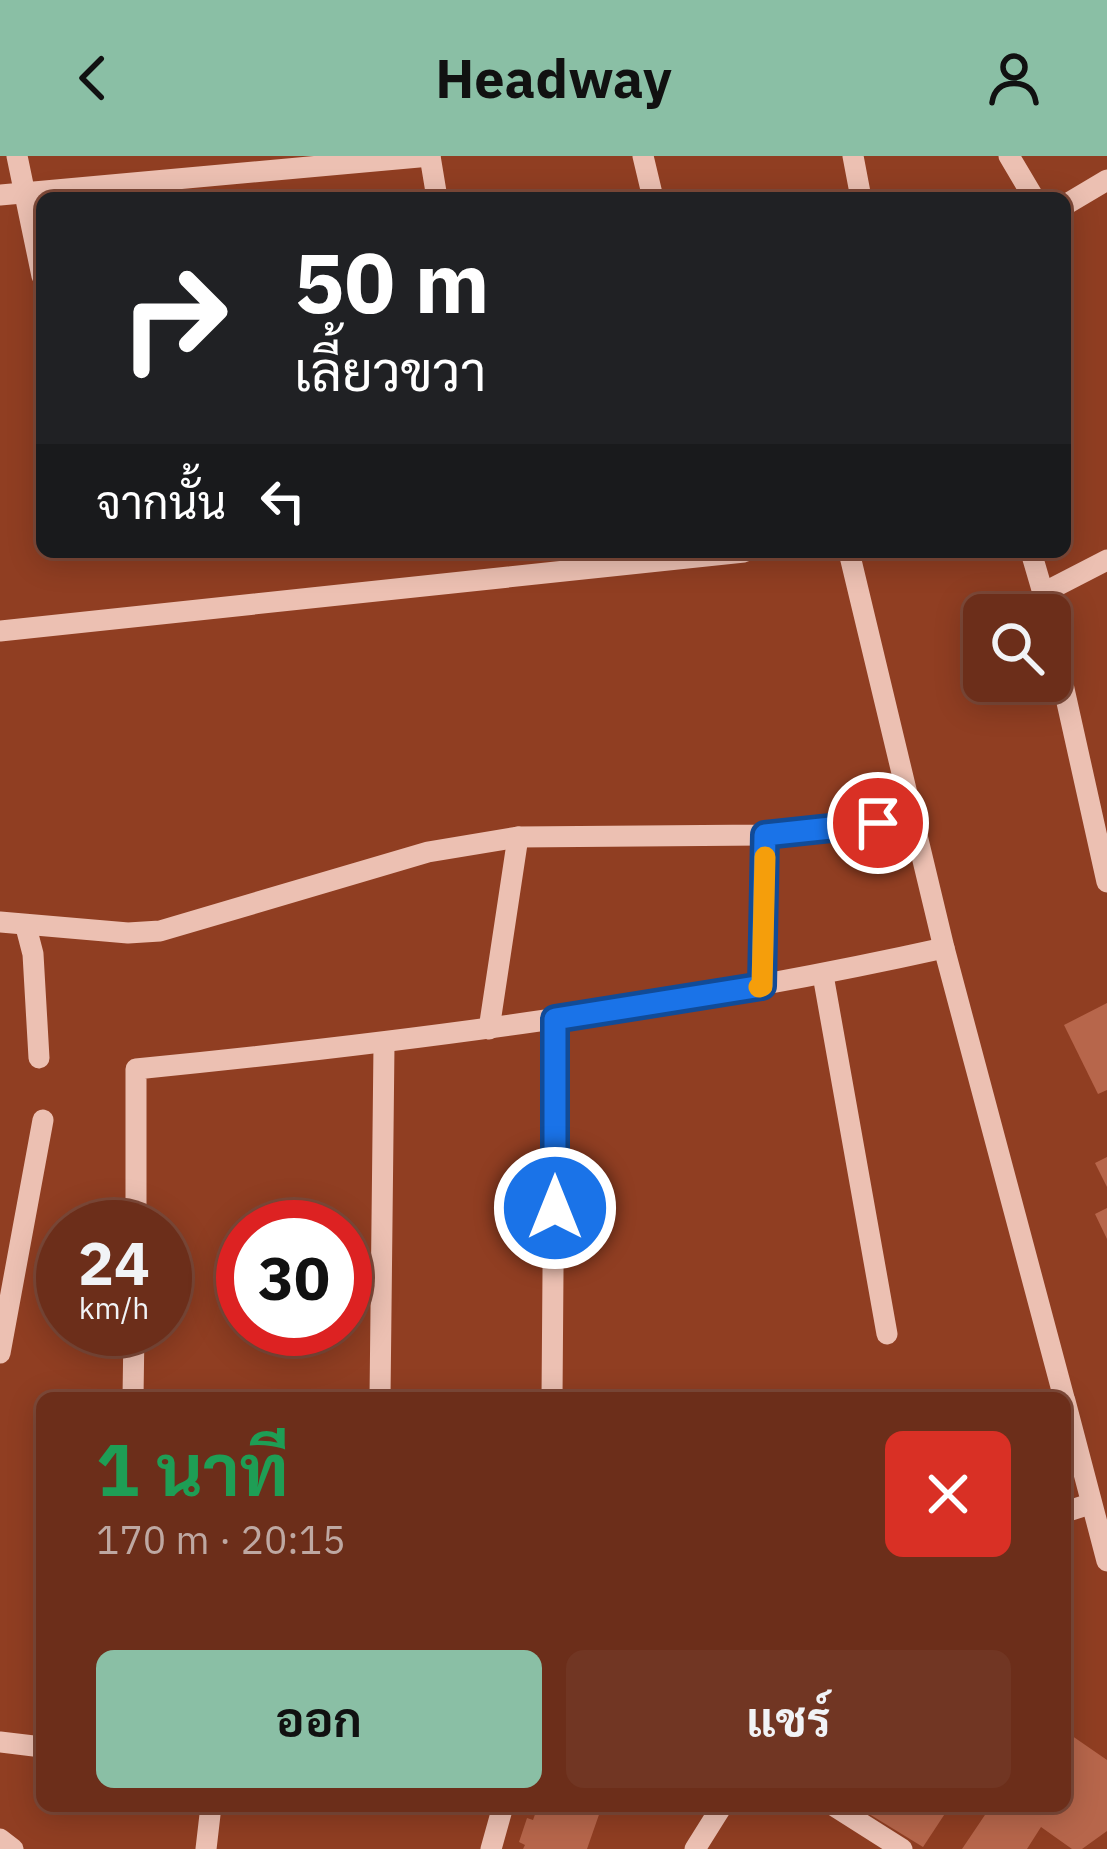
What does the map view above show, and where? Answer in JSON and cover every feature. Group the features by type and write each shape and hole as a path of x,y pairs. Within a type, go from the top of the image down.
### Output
{"street":[{"path":"17,156 36,247"},
{"path":"0,195 430,156 436,192"},
{"path":"643,156 651,192"},
{"path":"853,156 861,192"},
{"path":"1009,156 1030,192"},
{"path":"1071,201 1107,180"},
{"path":"0,632 688,558"},
{"path":"851,558 944,948 1063,1392"},
{"path":"1033,558 1042,594"},
{"path":"1059,594 1107,560"},
{"path":"1067,702 1107,882"},
{"path":"0,922 160,931 428,852 518,837 765,835 916,818"},
{"path":"762,986 765,835"},
{"path":"489,1029 518,837"},
{"path":"26,927 33,954 39,1058"},
{"path":"136,1200 136,1070 384,1045 762,986 944,948"},
{"path":"823,975 887,1334"},
{"path":"552,1392 555,1019"},
{"path":"380,1392 384,1045"},
{"path":"0,1353 43,1120"},
{"path":"133,1392 134,1356"},
{"path":"1071,1425 1107,1561"},
{"path":"1071,1510 1090,1504"},
{"path":"0,1742 36,1746"},
{"path":"206,1849 210,1812"},
{"path":"491,1849 501,1812"},
{"path":"695,1849 718,1812"},
{"path":"843,1812 902,1849"},
{"path":"0,1839 13,1849"}],"building":[{"path":"1107,1003 1107,1090 1098,1094 1064,1025"},
{"path":"1107,1157 1107,1187 1095,1163"},
{"path":"1107,1208 1107,1239 1095,1214"},
{"path":"1071,1735 1107,1760 1107,1831 1082,1849 1072,1849 1041,1827 1027,1849 962,1849 987,1812 1071,1812"},
{"path":"536,1812 600,1812 587,1849 523,1849 525,1845 519,1842 527,1818 533,1820"},
{"path":"866,1812 946,1812 923,1847"}],"slow traffic":[{"path":"759,987 765,857"}],"route":[{"path":"555,1208 555,1019 762,986 765,835 878,823"}]}
